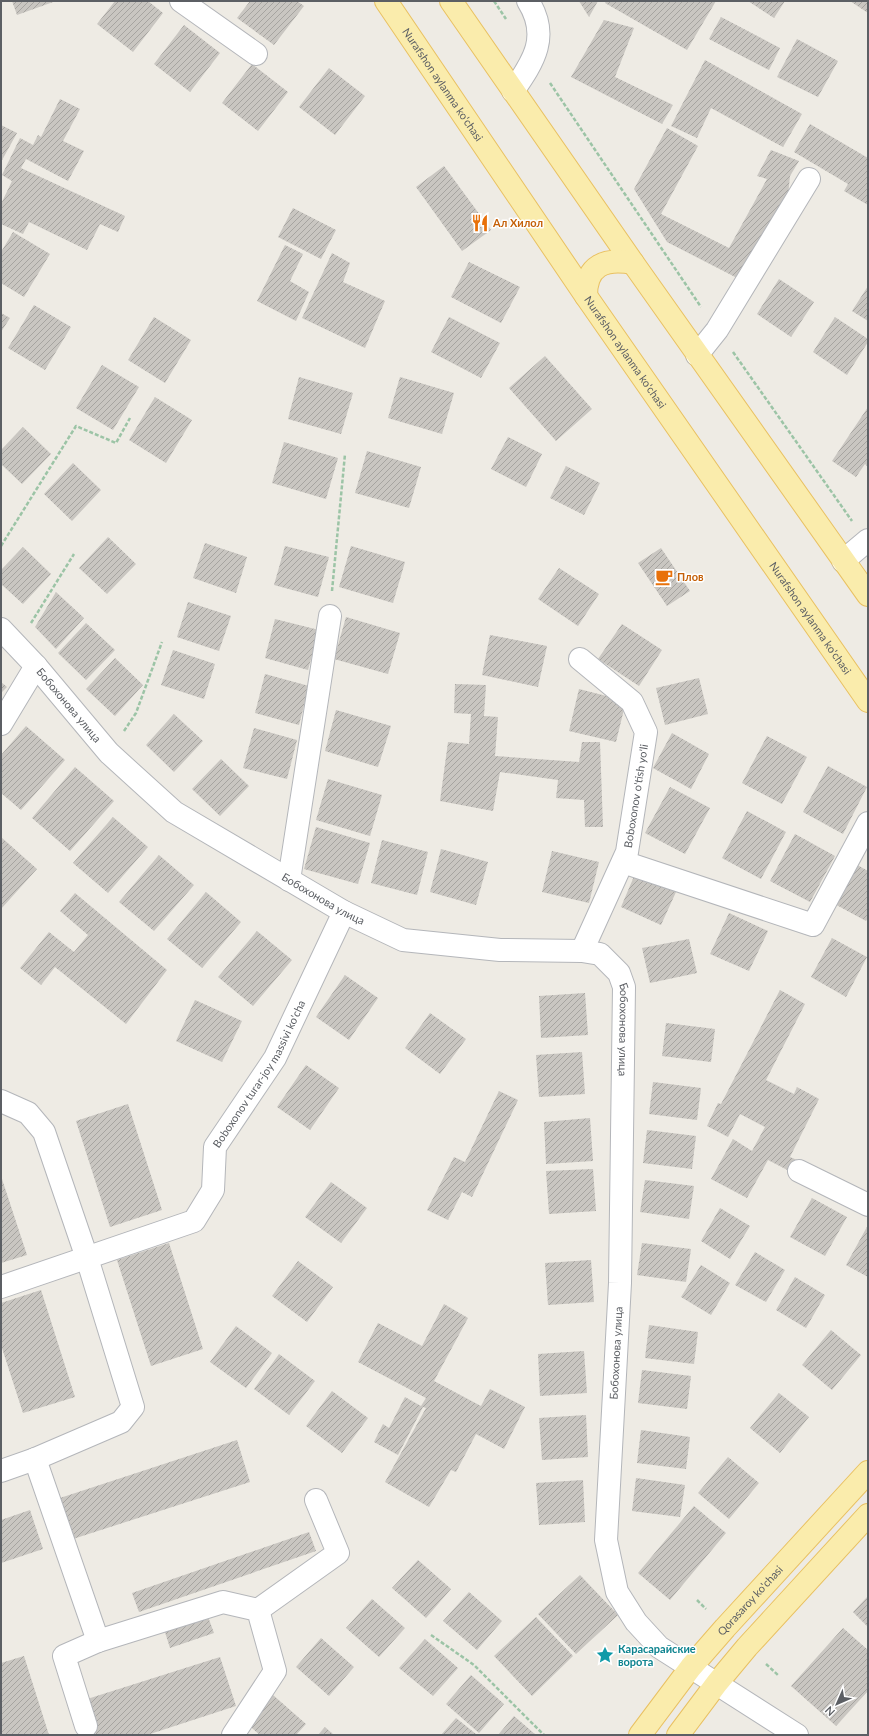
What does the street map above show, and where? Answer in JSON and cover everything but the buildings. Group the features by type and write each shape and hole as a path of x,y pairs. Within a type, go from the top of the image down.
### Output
{"main road":[{"name":"Nurafshon aylanma ko'chasi","path":"386,1 586,296 868,701"},
{"path":"451,1 632,263 868,595"},
{"path":"586,296 588,278 599,265 616,261 632,263"},
{"name":"Qorasaroy ko'chasi","path":"640,1735 691,1667 868,1472"},
{"path":"678,1735 717,1683 747,1647 868,1515"}],"street":[{"path":"181,1 256,54"},
{"path":"513,91 534,60 539,34 535,12 528,1"},
{"path":"697,355 717,330 809,179"},
{"path":"843,561 867,541"},
{"path":"289,880 330,616"},
{"name":"Бобохонова улица","path":"1,630 36,666 109,753 174,812 344,912 404,940 500,950 582,951 600,954 620,973 624,987 620,1283 606,1540 617,1592 636,1622 658,1647 797,1735"},
{"name":"Boboxonov o'tish yo'li","path":"580,659 632,702 646,732 627,852 582,951"},
{"path":"1,724 36,666"},
{"path":"623,862 813,925 868,823"},
{"name":"Boboxonov turar-joy massivi ko'cha","path":"1,1287 194,1221 213,1190 215,1148 275,1058 344,912"},
{"path":"1,1101 28,1113 44,1132 87,1258 133,1407 121,1422 36,1459 1,1471"},
{"path":"799,1171 868,1205"},
{"path":"36,1459 98,1641"},
{"path":"86,1726 64,1656 98,1641 223,1602 258,1610 338,1553 316,1500"},
{"path":"233,1735 275,1671 258,1610"}],"path":[{"path":"494,1 508,20"},
{"path":"534,60 717,330 867,541"},
{"path":"1,546 76,426 116,443 130,418"},
{"path":"330,616 346,454"},
{"path":"17,646 74,554"},
{"path":"109,753 136,713 162,642"},
{"path":"697,1600 706,1609"},
{"path":"431,1635 474,1665 544,1735"},
{"path":"760,1659 778,1675"}],"place":[{"name":"Ал Хилол","path":"480,223"},
{"name":"Плов","path":"664,577"},
{"name":"Карасарайские ворота","path":"605,1655"}]}
